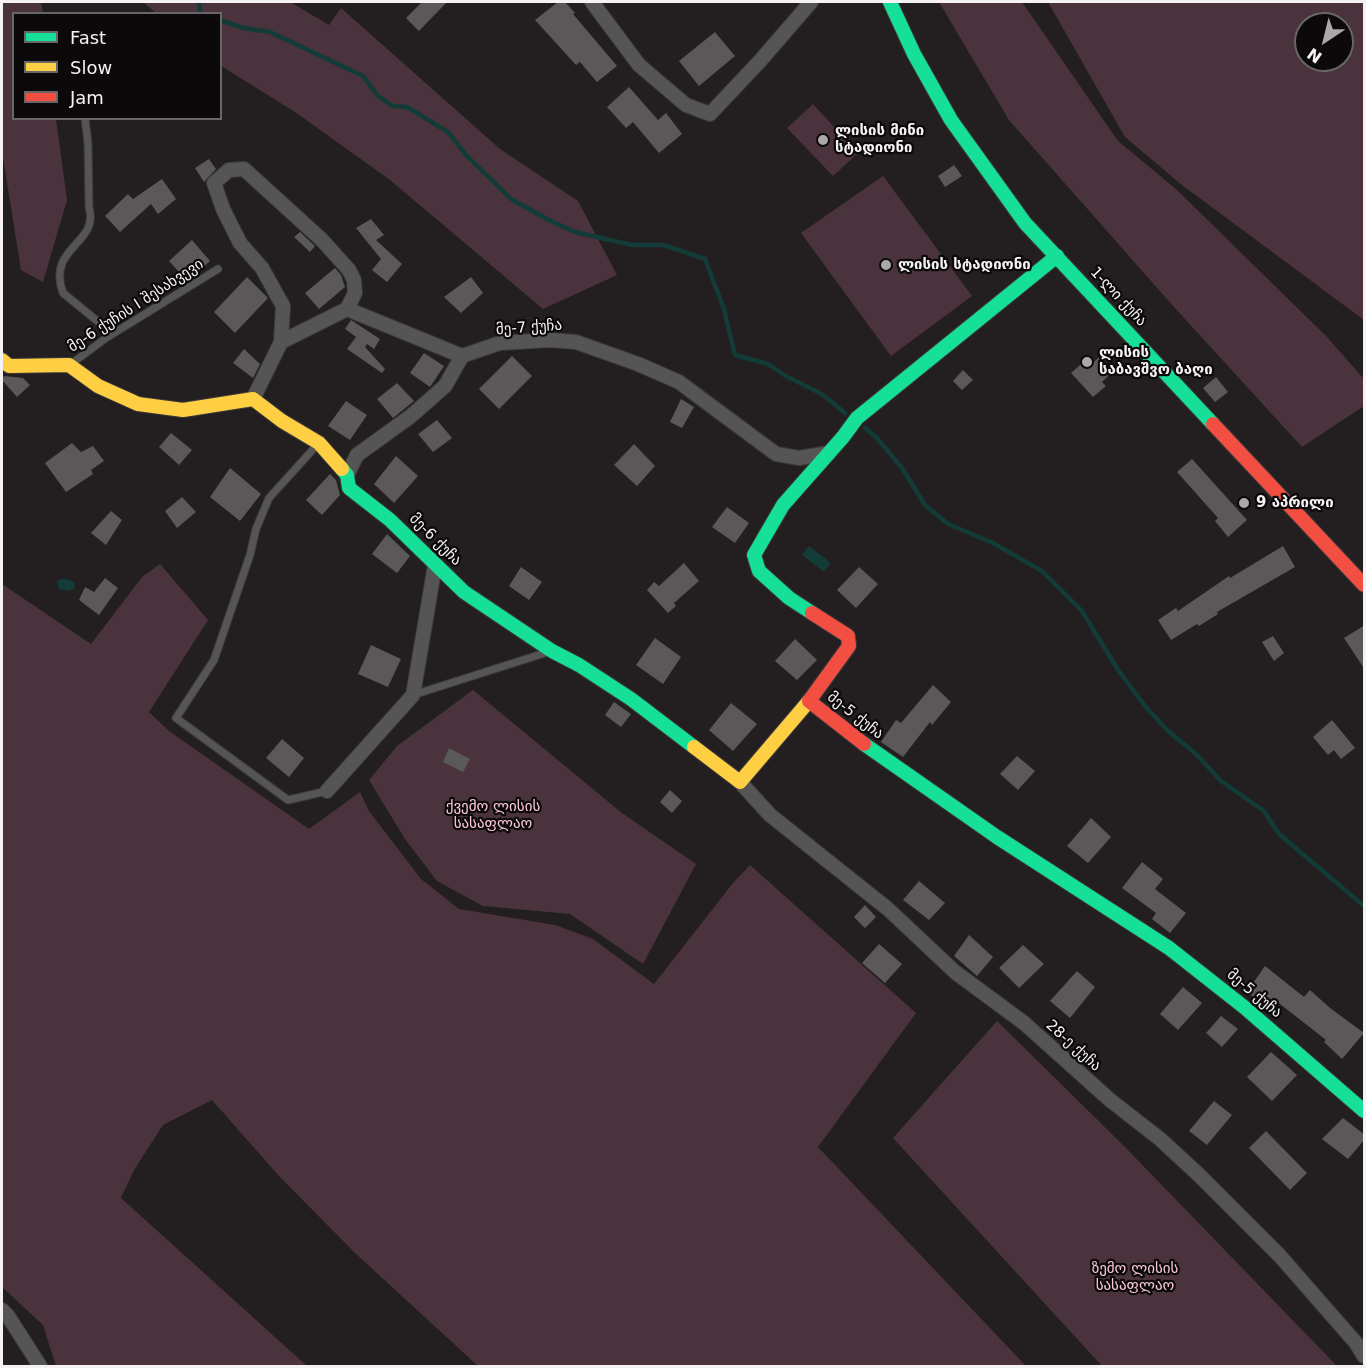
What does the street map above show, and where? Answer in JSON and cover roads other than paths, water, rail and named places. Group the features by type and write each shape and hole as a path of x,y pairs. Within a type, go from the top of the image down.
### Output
{"street":[{"path":"592,2 639,65 686,105 710,114 811,2"},
{"name":"1-ლი ქუჩა","path":"890,2 914,54 951,120 1024,223 1058,256 1336,557 1365,585"},
{"path":"2,360 9,366 69,365 98,386 138,404 183,410 254,399 281,342 284,306 262,268 240,243 223,209 214,183 229,170 244,169 322,240 349,270 354,280 355,293 346,309 281,342"},
{"name":"მე-5 ქუჩა","path":"1058,256 857,418 783,505 754,555 759,571 789,598 848,636 849,646 809,701 848,733 908,776 1062,880 1169,947 1242,1005 1365,1111"},
{"path":"346,309 462,356 445,386 411,417 357,455 347,475"},
{"name":"მე-7 ქუჩა","path":"462,356 500,343 550,340 576,342 638,364 679,382 776,454 799,458 829,453"},
{"name":"მე-6 ქუჩა","path":"254,399 282,421 319,443 347,475 350,488 390,520 464,592 552,651 579,665 631,699 740,782"},
{"path":"327,791 413,694 435,565"},
{"path":"740,782 809,701"},
{"name":"28-ე ქუჩა","path":"740,782 770,814 888,909 955,972 1024,1023 1110,1100 1160,1139 1280,1256 1365,1356"},
{"path":"2,1310 9,1316 40,1366"}],"lane":[{"path":"85,120 89,207 92,216 87,231 66,253 61,265 60,283 63,293 112,333"},
{"name":"მე-6 ქუჩის I შესახვევი","path":"69,365 112,333 218,269"},
{"path":"319,443 269,498 256,529 250,555 214,660 176,718 288,800 327,791"},
{"path":"413,694 552,651"}],"water":[{"path":"809,546 831,563 824,572 802,555"},
{"path":"64,578 74,582 75,588 68,591 59,589 57,581"}],"waterway":[{"path":"199,2 200,12"},
{"path":"222,21 243,28 270,32 363,76 378,96 393,106 407,107 448,132 466,155 511,199 549,220 575,232 632,245 664,245 705,259 724,309 735,355 768,364 784,375 822,394 845,413"},
{"path":"865,428 877,438 902,468 925,505 948,524 993,543 1042,571 1082,611 1118,670 1145,706 1168,731 1196,754 1221,781 1264,811 1279,834 1364,906"}],"place":[{"name":"ლისის მინი სტადიონი","path":"823,140"},
{"name":"ლისის სტადიონი","path":"886,265"},
{"name":"ლისის საბავშვო ბაღი","path":"1087,362"},
{"name":"9 აპრილი","path":"1244,503"}],"park label":[{"name":"ქვემო ლისის სასაფლაო","path":"493,816"},
{"name":"ზემო ლისის სასაფლაო","path":"1135,1278"}]}
